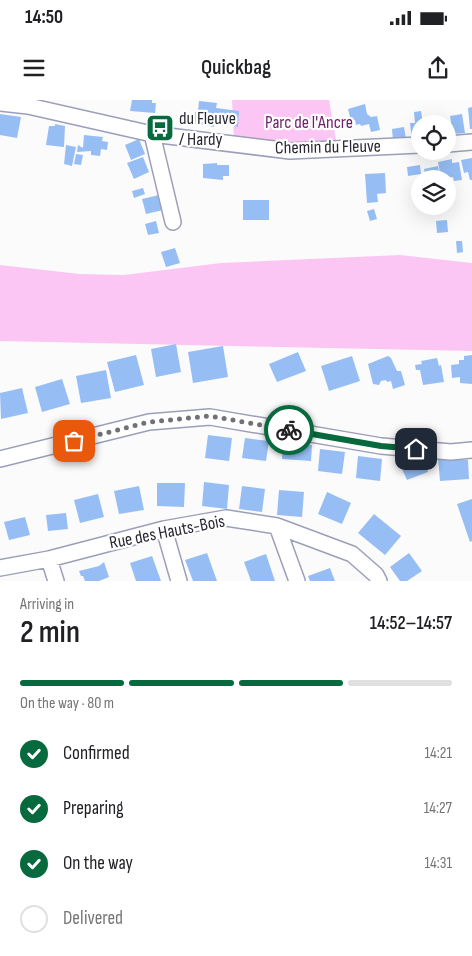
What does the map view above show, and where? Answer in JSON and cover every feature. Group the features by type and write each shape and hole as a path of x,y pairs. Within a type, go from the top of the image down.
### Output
{"street":[{"name":"Chemin du Fleuve","path":"0,103 28,106 152,134 290,151 411,145"},
{"path":"152,134 173,222"},
{"path":"456,143 472,142"},
{"path":"0,459 149,422 210,416 381,446 451,452 472,450"},
{"name":"Rue des Hauts-Bois","path":"0,568 50,559 164,529 226,518 277,526 352,554 376,575 379,581"},
{"path":"277,526 297,581"},
{"path":"164,529 179,581"},
{"path":"50,559 56,581"}],"green space":[{"name":"Parc de l'Ancre","path":"232,100 329,100 337,146 234,139"},
{"path":"400,255 472,263 472,351 0,341 0,265 80,274 124,275 221,263"}],"building":[{"path":"132,100 152,100 152,103 156,103 155,113 130,111"},
{"path":"199,101 217,103 216,108 239,111 238,127 215,121 214,127 194,123 195,112 203,115 203,112 198,111"},
{"path":"365,104 367,114 371,117 377,116 380,130 371,132 369,124 361,126 360,124 356,125 355,120 351,121 348,109"},
{"path":"472,107 472,129 470,129 468,108"},
{"path":"421,111 422,115 414,115 414,112"},
{"path":"0,114 21,117 17,138 0,135"},
{"path":"462,114 465,133 456,134 456,115"},
{"path":"55,124 65,126 64,147 46,145 49,126 55,126"},
{"path":"404,127 406,139 393,141 392,129"},
{"path":"84,135 103,137 102,141 108,142 107,150 101,149 100,156 91,155 91,151 77,152 78,145 83,148"},
{"path":"139,139 145,154 131,160 125,145"},
{"path":"66,145 76,147 72,166 64,164"},
{"path":"76,154 83,155 81,165 74,164"},
{"path":"143,157 149,172 134,179 127,163"},
{"path":"472,158 472,180 470,180 468,172 464,173 461,160"},
{"path":"452,160 452,163 459,162 462,180 456,181 456,170 439,170 438,162"},
{"path":"217,163 217,165 229,165 229,176 223,176 223,180 203,178 203,164"},
{"path":"420,165 421,170 411,170 411,176 408,176 407,167"},
{"path":"438,166 439,170 424,170"},
{"path":"385,173 386,193 377,194 378,202 367,203 365,174"},
{"path":"143,188 145,194 134,198 132,191"},
{"path":"159,195 163,210 146,214 142,199"},
{"path":"243,200 269,200 269,220 243,220"},
{"path":"374,209 377,219 370,221 367,211"},
{"path":"447,220 448,232 437,233 436,221"},
{"path":"156,221 159,233 148,235 145,224"},
{"path":"456,241 462,241 463,252 457,253"},
{"path":"175,248 180,263 166,267 161,252"},
{"path":"176,344 181,372 156,377 151,349"},
{"path":"223,346 228,377 193,383 188,352"},
{"path":"298,352 306,371 277,382 269,364"},
{"path":"136,355 144,385 115,392 107,362"},
{"path":"472,355 472,384 460,383 460,377 452,378 451,365 459,364 459,360 464,360 464,356"},
{"path":"352,356 360,381 329,391 321,366"},
{"path":"388,356 391,358 397,371 401,371 405,385 393,389 391,381 387,382 386,380 381,381 379,385 373,384 368,364"},
{"path":"437,358 439,366 441,365 444,382 423,385 420,370 416,370 415,365 422,364 421,361"},
{"path":"106,370 111,398 81,403 76,376"},
{"path":"62,379 70,404 42,412 35,387"},
{"path":"22,388 28,413 1,419 0,393"},
{"path":"208,435 232,438 229,461 205,458"},
{"path":"245,438 269,441 266,461 242,458"},
{"path":"283,443 312,445 311,461 282,459"},
{"path":"320,449 345,452 342,474 318,471"},
{"path":"358,456 382,459 380,481 356,478"},
{"path":"438,458 468,460 469,479 440,481"},
{"path":"417,461 418,464 425,462 428,472 407,480 401,467"},
{"path":"204,482 229,485 227,509 202,506"},
{"path":"157,483 185,483 184,507 157,506"},
{"path":"139,486 144,510 119,514 114,491"},
{"path":"242,486 265,489 262,512 239,509"},
{"path":"279,490 304,492 302,517 277,515"},
{"path":"327,492 351,503 342,524 318,514"},
{"path":"98,494 104,517 80,523 74,500"},
{"path":"472,499 472,541 470,542 457,504"},
{"path":"66,513 68,529 48,531 46,515"},
{"path":"374,514 401,536 385,555 358,533"},
{"path":"25,517 30,535 9,540 4,522"},
{"path":"207,553 217,581 193,581 185,560"},
{"path":"409,553 422,571 407,581 400,581 390,567"},
{"path":"266,554 275,581 251,581 244,562"},
{"path":"152,556 161,581 136,581 130,563"},
{"path":"104,562 109,577 99,581 85,581 83,576 81,576 79,571 99,566"},
{"path":"330,568 335,581 310,581 308,576"}],"way so far":[{"path":"74,441 149,422 210,416 289,430"}],"place":[{"name":"du Fleuve / Hardy","path":"160,128"}],"route":[{"path":"289,430 381,446 416,449"}]}
